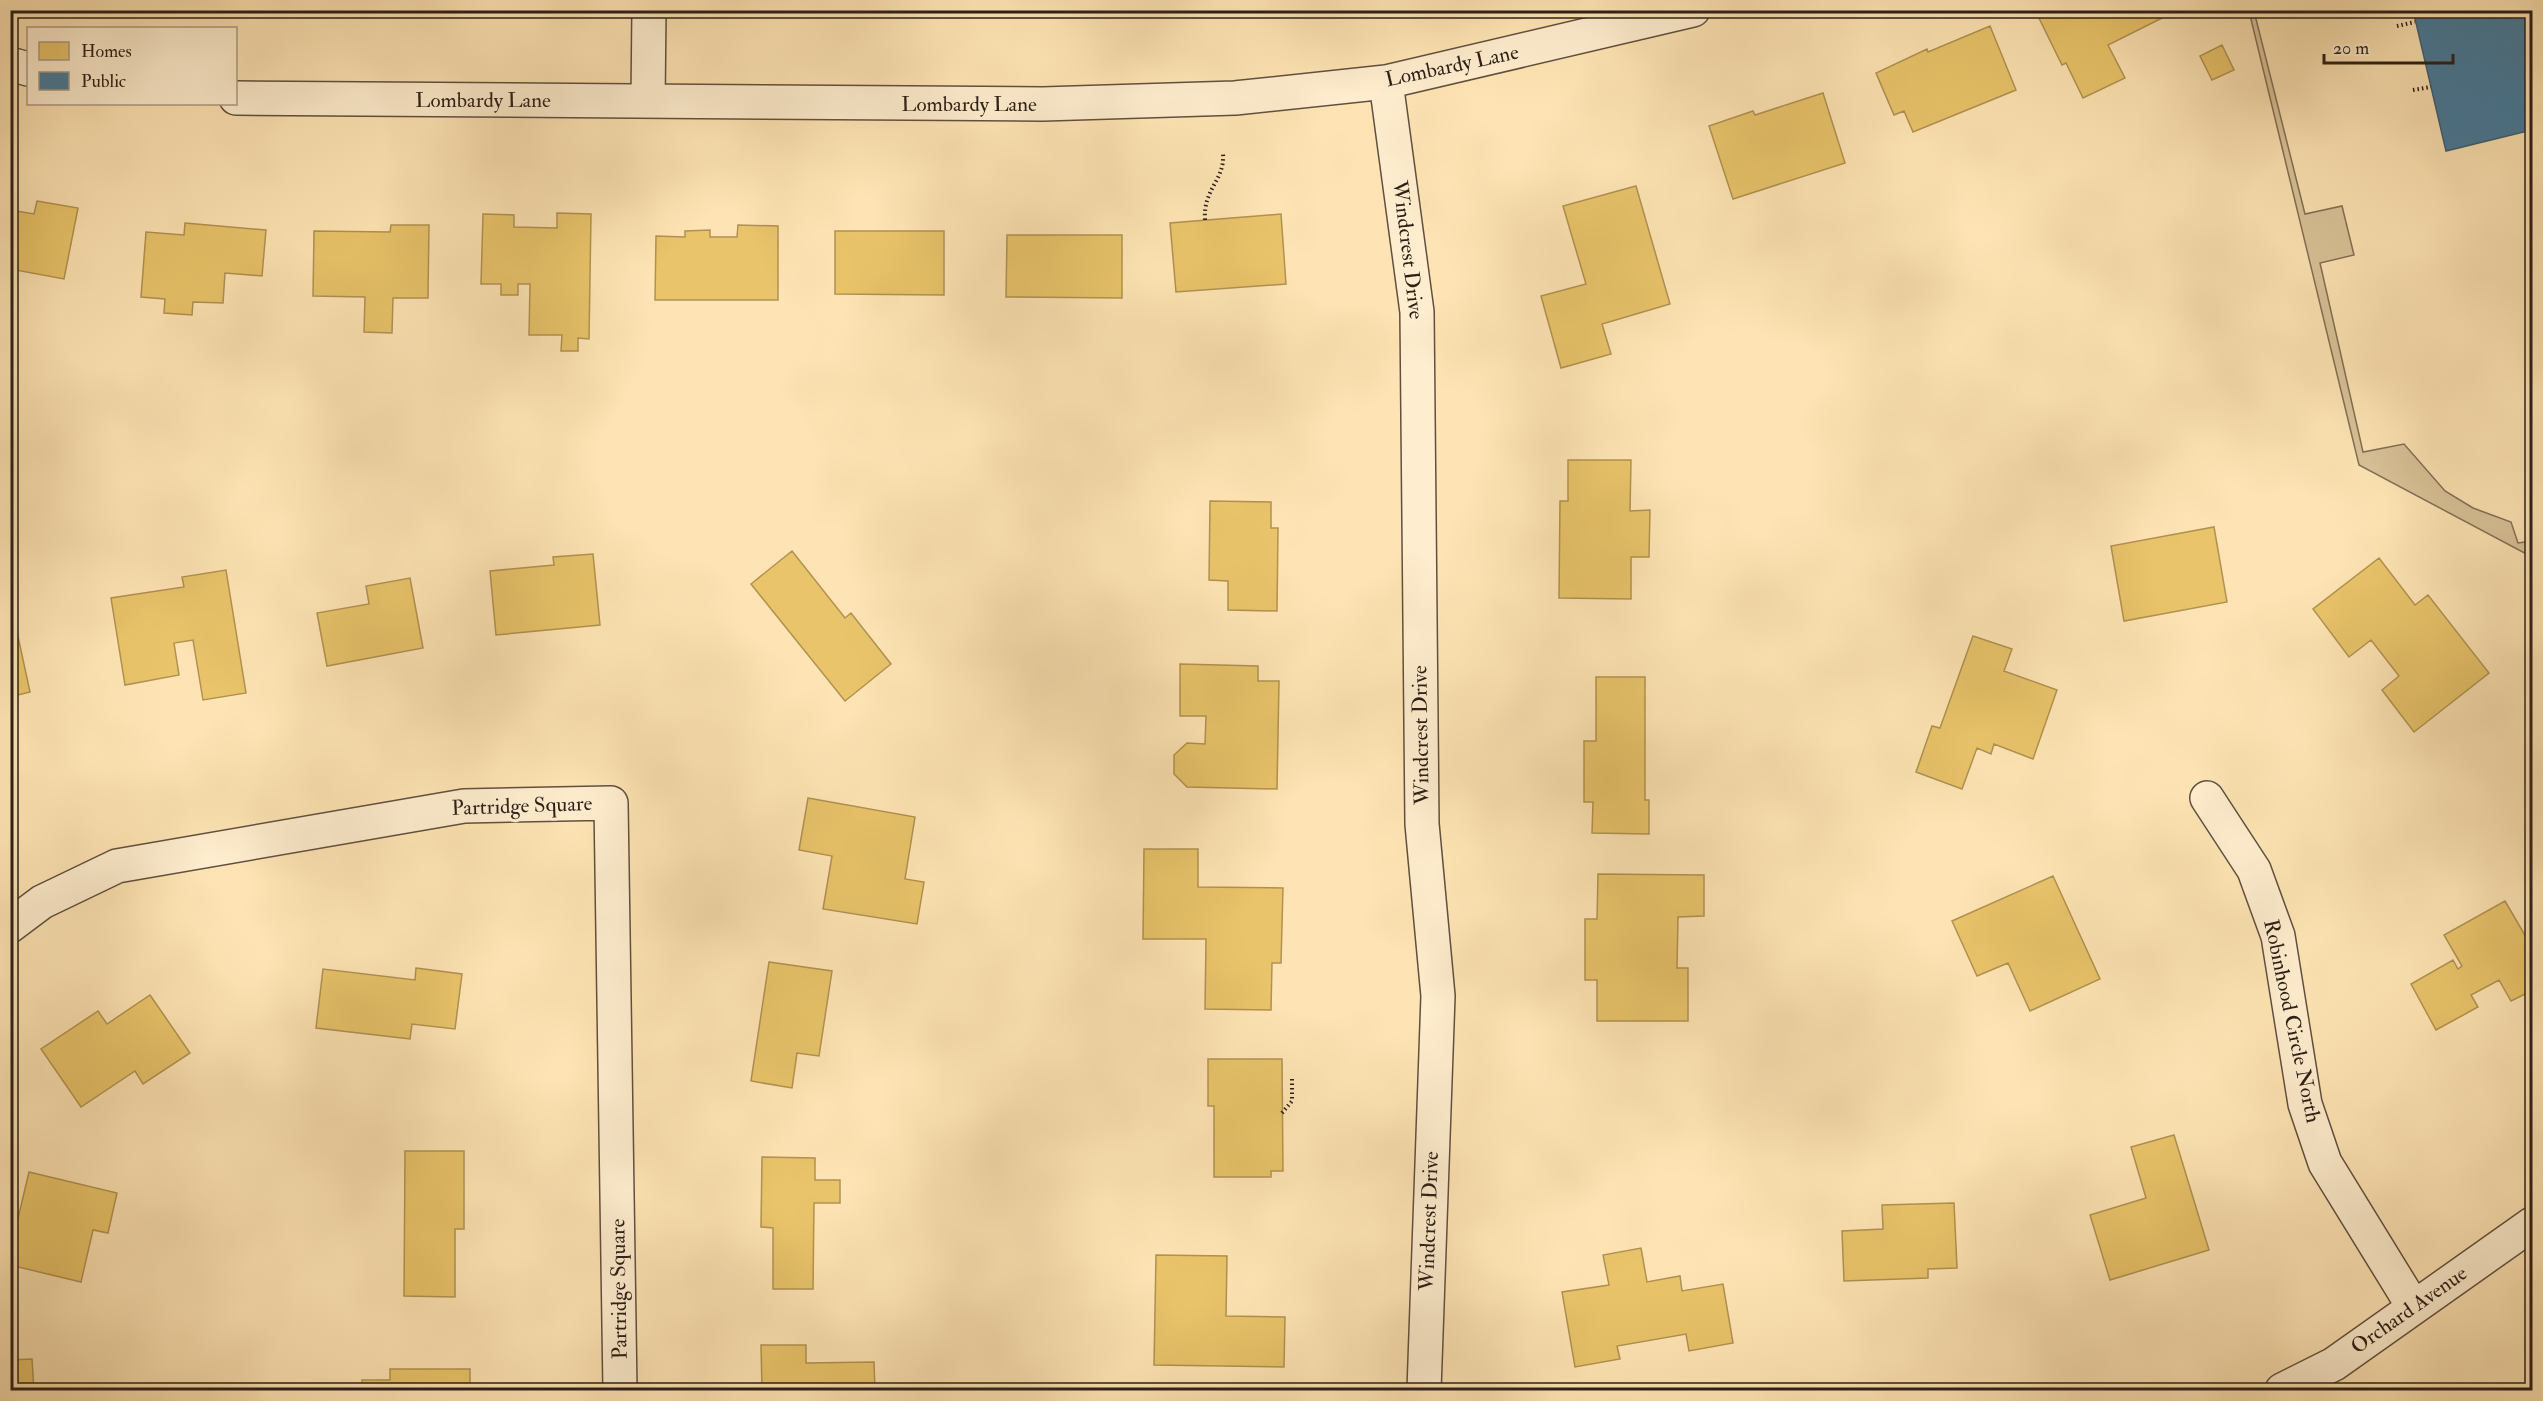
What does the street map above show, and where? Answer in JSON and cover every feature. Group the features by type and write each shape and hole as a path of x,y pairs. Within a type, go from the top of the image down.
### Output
{"street":[{"path":"648,101 649,10"},
{"name":"Lombardy Lane","path":"237,98 1043,104 1235,98 1386,81 1693,10"},
{"path":"10,64 27,69"},
{"name":"Windcrest Drive","path":"1386,81 1417,312 1422,824 1438,996 1425,1390"},
{"name":"Robinhood Circle North","path":"2207,798 2254,870 2278,936 2305,1104 2325,1163 2413,1306"},
{"name":"Partridge Square","path":"10,926 42,902 117,866 464,806 612,803 620,1390"},
{"name":"Orchard Avenue","path":"2282,1390 2334,1364 2532,1224"}],"path":[{"path":"987,10 1000,10"},
{"path":"2397,26 2415,22"},
{"path":"2413,90 2431,87"},
{"path":"1205,220 1206,197 1224,167 1224,153"},
{"path":"1282,1113 1292,1101 1292,1078"}],"shaded area":[{"path":"2249,11 2254,11 2305,214 2342,206 2354,255 2320,263 2363,452 2404,444 2445,491 2473,508 2511,522 2518,543 2532,541 2532,557 2359,465"}],"building: Homes":[{"path":"2035,10 2169,10 2170,14 2108,45 2125,78 2083,98 2066,63 2062,65"},
{"path":"1990,26 2016,90 1913,132 1904,111 1894,115 1876,73 1927,49 1928,52"},
{"path":"2222,45 2234,70 2212,80 2200,56"},
{"path":"1823,93 1845,163 1733,199 1709,126 1753,111 1755,115"},
{"path":"1636,186 1670,304 1602,324 1611,354 1561,368 1541,296 1586,284 1563,206"},
{"path":"37,201 78,208 64,279 10,269 10,210 34,214"},
{"path":"557,213 591,214 589,339 578,338 578,351 561,351 562,335 529,335 530,284 518,284 518,295 501,295 501,284 481,284 483,214 514,215 514,227 557,228"},
{"path":"1281,214 1286,284 1176,292 1170,223"},
{"path":"185,223 266,230 262,276 225,273 223,303 193,302 192,315 164,313 165,299 141,297 146,232 184,235"},
{"path":"391,225 429,225 428,298 393,298 392,333 364,332 365,297 313,296 314,231 390,232"},
{"path":"738,225 778,226 778,300 655,300 656,236 685,237 685,231 710,230 710,237 737,237"},
{"path":"835,231 944,231 944,295 835,294"},
{"path":"1007,235 1122,235 1122,298 1006,297"},
{"path":"1568,460 1631,460 1630,511 1650,510 1649,557 1631,557 1631,599 1559,598 1560,501 1568,501"},
{"path":"1210,501 1271,502 1271,528 1278,528 1277,611 1228,610 1228,581 1209,580"},
{"path":"2214,527 2227,602 2124,621 2111,546"},
{"path":"792,551 845,618 851,613 891,664 845,701 751,584"},
{"path":"593,554 600,625 496,635 490,571 554,565 553,557"},
{"path":"2379,558 2415,605 2428,595 2489,673 2414,732 2382,690 2399,676 2371,640 2349,657 2313,609"},
{"path":"226,570 246,693 203,700 193,640 174,643 179,675 125,685 111,598 184,587 182,577"},
{"path":"410,578 423,648 327,666 317,613 369,604 366,586"},
{"path":"17,632 30,692 10,697 10,634"},
{"path":"1973,636 2012,649 2004,671 2057,690 2033,759 1994,744 1991,754 1977,748 1962,789 1916,772 1932,726 1940,728"},
{"path":"1180,664 1258,666 1258,681 1279,681 1277,789 1187,787 1174,774 1174,755 1187,743 1205,744 1206,716 1180,716"},
{"path":"1596,677 1645,677 1645,800 1649,800 1649,834 1592,833 1593,802 1584,802 1584,741 1596,741"},
{"path":"808,798 915,817 905,879 924,882 917,924 823,909 832,856 799,850"},
{"path":"1144,849 1198,849 1198,887 1283,888 1281,963 1272,963 1271,1010 1205,1009 1206,939 1143,939"},
{"path":"1598,874 1704,875 1704,916 1678,917 1677,968 1688,968 1688,1021 1597,1021 1597,980 1585,980 1585,919 1597,919"},
{"path":"2053,876 2100,979 2030,1011 2008,963 1977,976 1952,921"},
{"path":"2505,901 2526,937 2532,934 2532,1007 2525,994 2511,1001 2499,980 2471,995 2478,1007 2436,1030 2411,984 2453,960 2458,969 2462,966 2444,935"},
{"path":"769,962 832,971 819,1056 797,1053 792,1088 751,1081"},
{"path":"416,968 462,974 455,1029 412,1024 410,1039 316,1028 323,969 415,980"},
{"path":"150,995 190,1053 143,1084 135,1071 81,1107 41,1049 98,1011 107,1024"},
{"path":"1208,1059 1282,1059 1283,1171 1271,1171 1271,1177 1214,1177 1214,1106 1208,1106"},
{"path":"2174,1135 2209,1250 2110,1280 2090,1215 2146,1198 2131,1147"},
{"path":"405,1151 464,1151 464,1229 455,1229 455,1297 404,1296"},
{"path":"762,1157 815,1158 815,1180 840,1180 840,1203 814,1203 813,1289 773,1289 773,1228 761,1227"},
{"path":"29,1172 117,1193 108,1233 93,1230 81,1282 10,1265 10,1252"},
{"path":"1954,1203 1957,1268 1928,1269 1928,1278 1844,1281 1842,1231 1883,1229 1882,1205"},
{"path":"1641,1248 1647,1282 1680,1276 1682,1291 1723,1284 1733,1343 1689,1351 1686,1334 1617,1346 1620,1359 1575,1367 1562,1292 1609,1285 1603,1255"},
{"path":"1156,1255 1227,1256 1226,1316 1285,1317 1284,1367 1154,1365"},
{"path":"761,1345 806,1345 806,1363 874,1362 875,1390 762,1390"},
{"path":"32,1359 34,1390 10,1390 10,1360"},
{"path":"390,1369 470,1369 470,1390 362,1390 362,1380 390,1380"}],"building: Public":[{"path":"2413,10 2532,10 2532,130 2446,151"}]}
